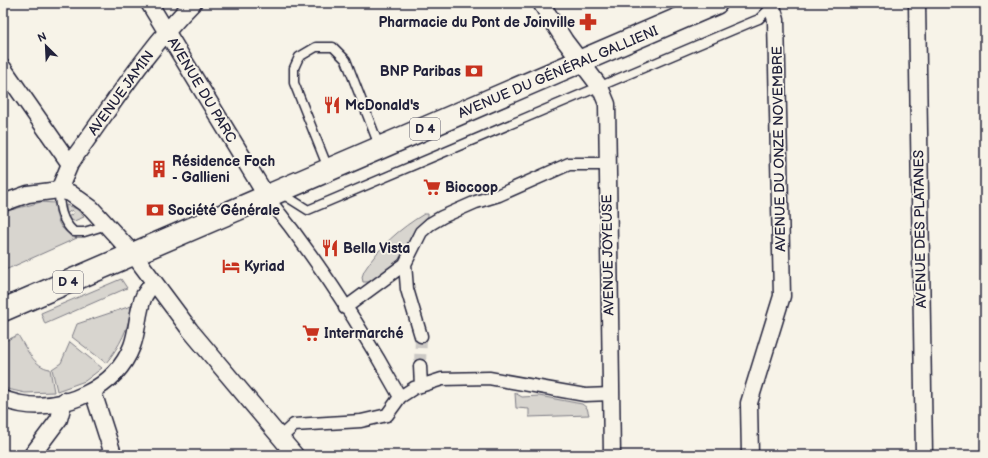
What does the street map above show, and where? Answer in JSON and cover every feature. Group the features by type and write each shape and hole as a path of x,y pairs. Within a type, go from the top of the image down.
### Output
{"main road":[{"name":"AVENUE DU GÉNÉRAL GALLIENI","path":"3,310 134,255 716,3"}],"street":[{"name":"AVENUE DU PARC","path":"149,3 166,32 273,194"},
{"name":"AVENUE JAMIN","path":"59,190 70,164 166,32 193,3"},
{"name":"AVENUE JOYEUSE","path":"541,3 565,41 600,87 607,104 612,455"},
{"name":"AVENUE DES PLATANES","path":"917,3 924,455"},
{"name":"AVENUE DU ONZE NOVEMBRE","path":"750,455 749,404 782,296 776,20 771,4"},
{"path":"3,68 70,164"},
{"path":"345,308 405,264 421,232 430,224 442,217 476,202 499,195 568,164 607,164"},
{"path":"3,203 28,194 59,190 70,193 80,200 107,225 134,255 153,283 295,455"},
{"path":"273,194 295,232 345,308 400,397"},
{"path":"405,264 407,289 421,336"},
{"path":"3,399 21,404 45,404 64,401 92,392 114,374 126,358 132,346 144,296 153,283"},
{"path":"420,366 421,386"},
{"path":"280,438 294,425 361,421 387,415 400,397 421,386 442,379 489,378 585,395 611,394"},
{"path":"92,392 113,454"},
{"path":"32,455 59,419 64,401"}],"lane":[{"path":"273,194 308,210 759,19 771,4"},
{"path":"329,170 294,83 294,68 299,57 316,47 333,47 346,60 380,149"},
{"path":"59,190 59,202 64,221 74,232 84,232 107,225"}],"shaded area":[{"path":"41,202 55,203 58,220 62,228 77,238 3,271 3,212"},
{"path":"66,205 77,209 84,217 74,221 70,220 68,217 74,213 72,210 66,214"},
{"path":"424,214 428,214 428,216 413,233 397,263 369,282 363,282 362,277 364,271 383,246 398,232"},
{"path":"121,279 127,288 45,324 41,313"},
{"path":"131,306 128,322 123,336 106,363 72,337 77,324"},
{"path":"18,335 27,351 35,361 39,365 50,369 54,392 25,393 3,388 3,342"},
{"path":"70,342 102,368 85,381 57,391 52,369 61,363"},
{"path":"515,393 522,397 539,396 582,404 587,408 589,415 529,417 529,409 516,408"}],"tunnel":[{"path":"420,366 421,336"}],"place":[{"name":"Pharmacie du Pont de Joinville","path":"588,22"},
{"name":"BNP Paribas","path":"474,71"},
{"name":"McDonald's","path":"332,105"},
{"name":"Résidence Foch - Gallieni","path":"159,169"},
{"name":"Biocoop","path":"432,187"},
{"name":"Société Générale","path":"155,210"},
{"name":"Bella Vista","path":"330,248"},
{"name":"Kyriad","path":"231,266"},
{"name":"Intermarché","path":"311,333"}]}
